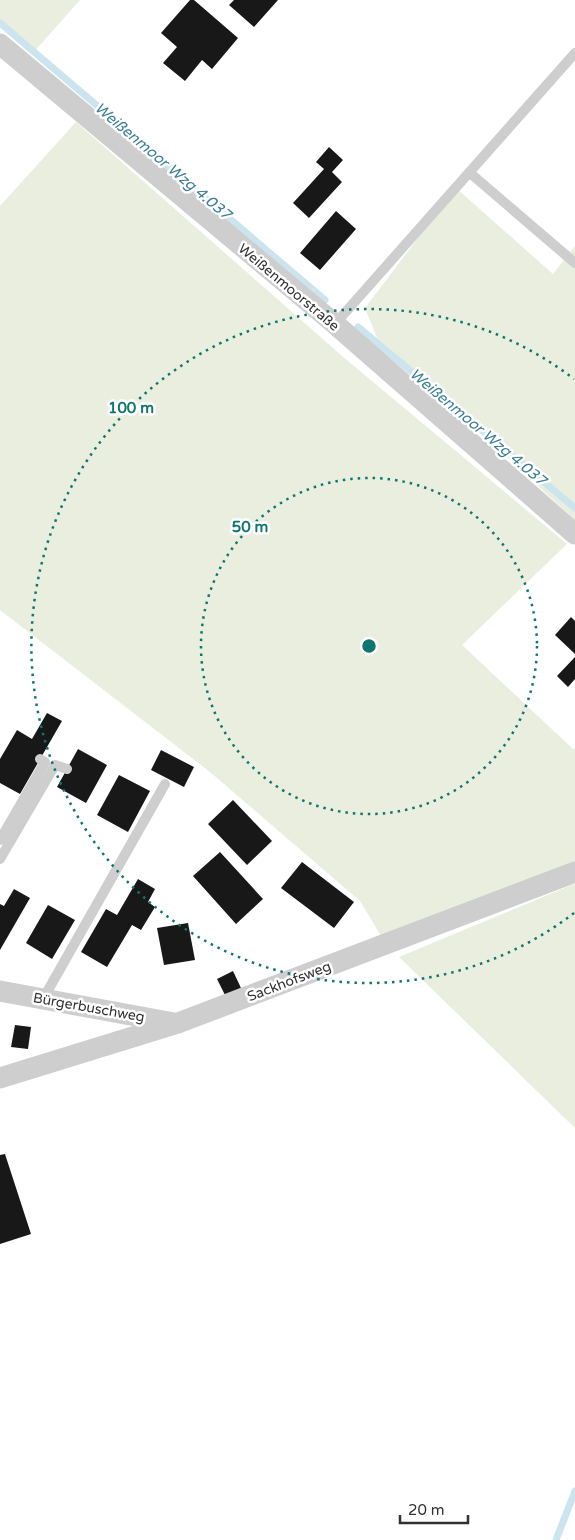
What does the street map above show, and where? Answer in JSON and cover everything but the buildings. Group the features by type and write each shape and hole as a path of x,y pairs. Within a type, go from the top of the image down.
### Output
{"street":[{"name":"Weißenmoorstraße","path":"0,44 335,324 575,534"},
{"name":"Sackhofsweg","path":"0,1078 178,1023 575,872"},
{"name":"Bürgerbuschweg","path":"0,991 178,1023"}],"lane":[{"path":"335,324 575,53"},
{"path":"470,173 575,263"},
{"path":"0,840 45,762 40,758"},
{"path":"0,859 55,764 67,769"},
{"path":"43,999 165,784"}],"shaded area":[{"path":"0,0 80,0 33,53 0,24"},
{"path":"76,122 342,356 567,544 462,645 573,749 575,748 575,862 383,939 360,901 210,772 0,610 0,206"},
{"path":"456,188 553,274 575,246 575,520 377,338 365,308"},
{"path":"575,885 575,1128 399,957"}],"waterway":[{"name":"Weißenmoor Wzg 4.037","path":"0,23 325,300"},
{"name":"Weißenmoor Wzg 4.037","path":"358,327 575,508"},
{"path":"556,1540 575,1491"}]}
